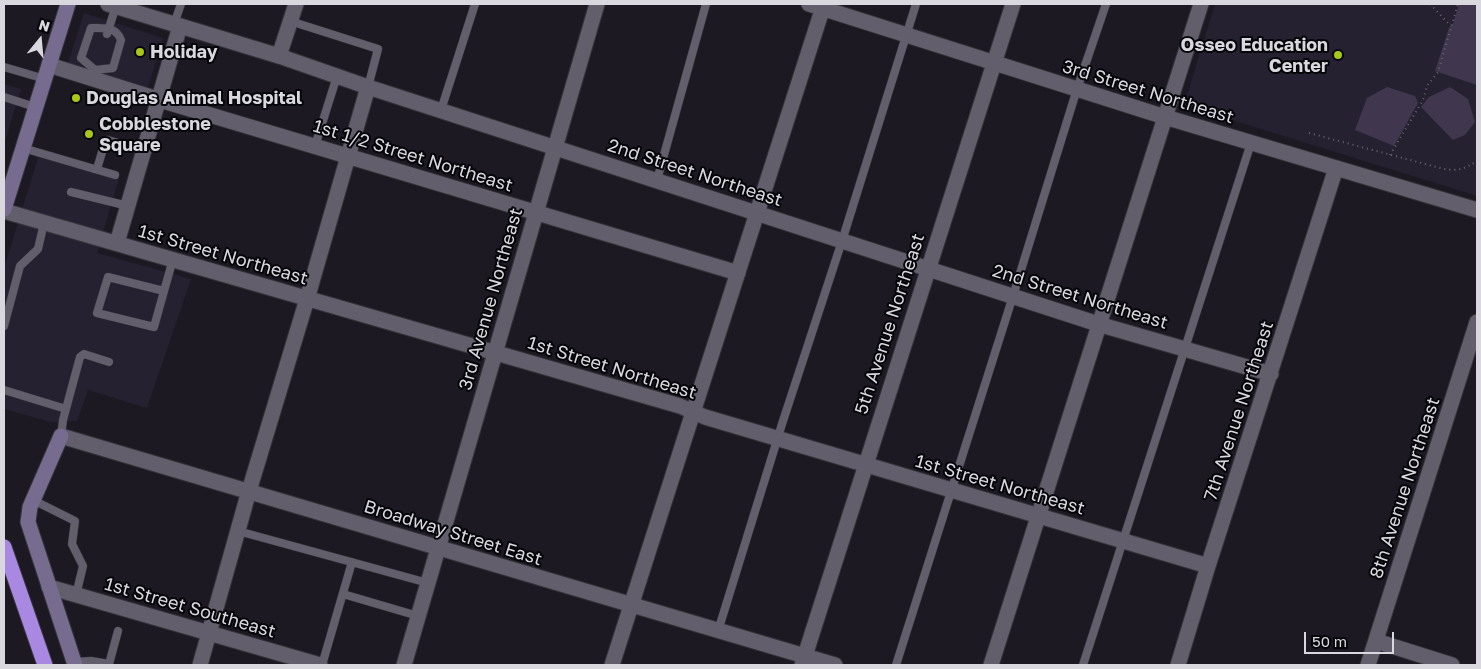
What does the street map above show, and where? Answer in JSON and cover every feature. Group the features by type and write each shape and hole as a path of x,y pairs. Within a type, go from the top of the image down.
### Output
{"highway":[{"path":"4,546 45,665"},
{"path":"4,560 29,615"}],"street":[{"path":"5,203 68,4"},
{"path":"279,56 296,4"},
{"name":"3rd Avenue Northeast","path":"404,665 597,4"},
{"name":"5th Avenue Northeast","path":"803,661 1012,4"},
{"path":"991,665 1201,4"},
{"name":"2nd Street Northeast","path":"112,5 279,56 368,87 1098,324 1270,374"},
{"path":"612,665 738,273 818,5"},
{"name":"3rd Street Northeast","path":"818,5 906,35 1165,117 1477,210"},
{"path":"117,244 159,99 177,25"},
{"name":"1st 1/2 Street Northeast","path":"47,72 94,74 159,99 738,273"},
{"path":"200,665 368,87"},
{"name":"7th Avenue Northeast","path":"1178,665 1336,168"},
{"name":"1st Street Northeast","path":"5,203 44,223 680,406 705,418 1125,540 1208,566"},
{"name":"8th Avenue Northeast","path":"1368,665 1477,322"},
{"path":"62,436 33,500 28,513 28,522 74,664"},
{"name":"Broadway Street East","path":"62,436 718,631 803,661 835,665"},
{"name":"1st Street Southeast","path":"49,587 321,665"},
{"path":"1376,641 1452,665"}],"lane":[{"path":"177,25 181,4"},
{"path":"441,110 475,4"},
{"path":"657,180 706,4"},
{"path":"718,631 916,4"},
{"path":"896,665 1077,89 1106,4"},
{"path":"108,31 112,5"},
{"path":"290,21 378,48 368,87"},
{"path":"91,28 108,31 120,36 121,40 113,68 94,74 81,58 91,28"},
{"path":"94,74 98,61"},
{"path":"4,67 47,72"},
{"path":"315,146 337,76"},
{"path":"4,97 35,107"},
{"path":"97,169 105,142 108,140 144,150"},
{"path":"1084,665 1251,143"},
{"path":"23,148 115,174"},
{"path":"71,192 128,206"},
{"path":"4,326 20,266 38,249 44,223"},
{"path":"164,291 108,277 97,313 154,328 173,259"},
{"path":"62,436 63,420 80,357 84,354 109,362"},
{"path":"4,390 66,409"},
{"path":"33,500 75,521 72,544 83,566 76,595"},
{"path":"238,531 428,583"},
{"path":"321,665 352,562"},
{"path":"343,594 418,616"},
{"path":"74,664 91,661 108,664 118,631"}],"path":[{"path":"1430,4 1451,26"},
{"path":"1390,155 1423,100 1427,86 1438,72 1458,4"},
{"path":"1309,133 1457,171 1477,161"}],"shaded area":[{"name":"Osseo Education Center","path":"1215,4 1477,4 1477,196 1184,105"},
{"path":"1459,4 1477,4 1477,85 1435,71"},
{"path":"84,13 163,38 147,91 67,66"},
{"path":"4,84 21,89 4,144"},
{"path":"1387,87 1415,96 1418,103 1394,146 1355,130 1367,98"},
{"path":"1450,87 1468,99 1475,122 1465,135 1453,140 1421,107 1429,97"},
{"path":"39,155 119,178 97,253 191,279 147,408 88,390 77,421 51,422 4,409 4,268"}],"place":[{"name":"Holiday","path":"140,52"},
{"name":"Osseo Education Center","path":"1338,55"},
{"name":"Douglas Animal Hospital","path":"76,98"},
{"name":"Cobblestone Square","path":"89,134"}]}
